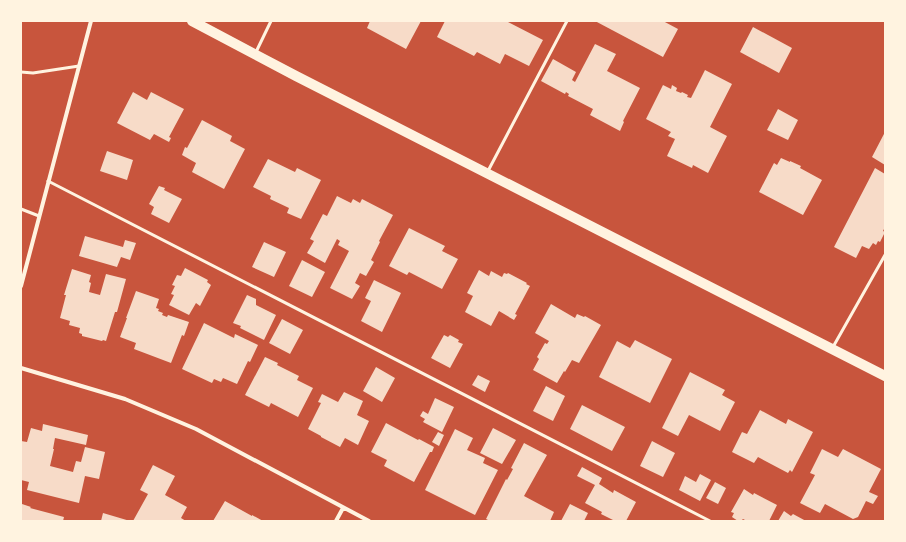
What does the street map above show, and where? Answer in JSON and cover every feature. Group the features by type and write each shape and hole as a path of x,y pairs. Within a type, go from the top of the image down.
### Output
{"main road":[{"path":"192,21 296,76 885,376"}],"street":[{"path":"21,286 91,21"},
{"path":"21,368 125,399 196,429 369,521"},
{"path":"336,521 343,508"}],"lane":[{"path":"256,54 272,21"},
{"path":"488,173 567,21"},
{"path":"21,72 32,73 79,66"},
{"path":"48,182 710,521"},
{"path":"21,209 39,216"},
{"path":"832,348 885,255"}],"building":[{"path":"370,21 421,21 406,49 367,28"},
{"path":"445,21 506,21 543,40 529,66 505,54 500,64 477,52 474,56 437,37"},
{"path":"595,21 663,21 678,29 663,57"},
{"path":"753,27 792,48 779,73 740,52"},
{"path":"595,44 616,54 607,71 640,88 623,121 624,122 620,131 590,115 593,109 568,96 569,94 566,92 565,94 541,81 553,59 576,72 572,80 575,82"},
{"path":"705,70 732,84 710,127 727,136 708,173 693,165 692,168 667,156 675,139 668,136 671,132 646,119 663,85 671,89 672,85 677,88 676,91 682,92 688,95 687,97 691,98"},
{"path":"133,92 147,100 151,92 184,109 169,137 171,138 169,142 154,134 150,140 117,123"},
{"path":"778,109 798,120 788,140 767,130"},
{"path":"202,120 232,136 230,141 245,149 224,189 192,172 196,163 182,155 185,147 187,148"},
{"path":"885,132 885,165 872,157"},
{"path":"107,151 133,160 127,180 100,171"},
{"path":"781,158 801,166 800,168 822,180 803,215 759,192 774,163 777,165"},
{"path":"268,159 295,172 297,168 321,180 301,219 287,213 289,208 270,199 271,196 253,187"},
{"path":"875,168 885,174 885,227 883,231 885,232 880,242 878,241 876,245 873,243 869,249 862,246 856,258 834,247"},
{"path":"159,186 165,188 164,190 182,199 169,223 151,214 154,207 149,204"},
{"path":"337,196 351,203 353,199 360,203 362,199 393,215 371,260 374,262 366,276 360,273 355,283 360,286 352,299 330,288 349,251 338,245 340,241 337,239 325,263 307,253 314,241 310,239 323,214 327,216"},
{"path":"409,228 445,246 442,251 458,259 442,289 409,272 407,275 389,266"},
{"path":"85,236 123,247 125,240 136,243 130,260 121,257 117,267 79,256"},
{"path":"264,242 286,252 274,277 252,267"},
{"path":"302,260 325,272 312,297 289,286"},
{"path":"185,268 208,280 207,282 211,285 200,306 196,303 189,315 169,305 174,295 171,294 175,286 172,285 177,275 181,276"},
{"path":"72,269 91,275 89,292 100,295 106,274 126,279 117,312 115,312 106,341 82,336 82,334 79,333 80,328 69,325 70,321 60,318 66,295 64,295"},
{"path":"479,270 489,276 491,271 502,277 504,273 508,273 530,286 515,314 517,315 514,320 499,311 491,326 465,312 473,296 467,293"},
{"path":"374,280 401,293 382,332 361,321 371,301 365,298"},
{"path":"136,291 159,299 156,308 159,309 158,311 163,313 162,315 167,317 168,315 189,322 171,363 134,349 136,343 120,337"},
{"path":"247,295 256,299 256,305 276,315 264,340 240,328 241,326 233,323"},
{"path":"551,304 575,318 577,314 584,317 585,316 601,325 579,363 572,360 557,383 533,370 539,359 537,357 545,343 547,344 549,341 535,333"},
{"path":"282,319 303,330 290,354 269,343"},
{"path":"204,323 234,338 235,334 258,345 250,362 248,361 237,384 223,378 221,382 214,379 212,383 182,369"},
{"path":"444,335 448,337 450,335 459,340 458,342 463,344 450,368 431,358"},
{"path":"635,340 672,359 650,403 599,377 617,341 630,348"},
{"path":"265,357 299,376 297,380 313,388 298,417 271,403 269,407 245,395"},
{"path":"376,367 395,378 382,402 363,391"},
{"path":"690,372 725,390 722,395 735,402 720,431 689,415 678,436 662,428"},
{"path":"478,375 490,381 485,392 472,385"},
{"path":"546,386 565,396 553,421 533,411"},
{"path":"344,392 363,401 357,415 369,421 358,445 345,438 340,447 308,429 321,403 318,402 322,394 338,402"},
{"path":"435,398 454,407 442,432 423,422 425,419 420,416 423,411 428,414"},
{"path":"582,405 625,427 612,451 570,429"},
{"path":"760,410 786,424 788,419 813,432 792,472 790,470 788,473 758,457 754,463 732,452 742,432 747,434"},
{"path":"386,423 434,447 414,482 384,466 387,460 371,452"},
{"path":"43,424 88,435 86,445 55,438 50,466 73,472 76,461 81,462 85,447 105,452 99,479 85,476 79,503 27,490 29,482 21,480 21,441 27,442 31,428 42,431"},
{"path":"493,428 516,440 502,464 480,453"},
{"path":"455,429 473,438 467,450 485,458 483,463 498,470 475,515 425,490"},
{"path":"438,432 444,435 439,446 432,442"},
{"path":"652,441 675,453 663,477 640,466"},
{"path":"524,443 547,455 524,496 554,512 550,521 490,521 486,519 506,479 507,480 513,469 511,468"},
{"path":"822,449 838,457 843,449 881,469 869,492 878,496 873,504 866,501 858,517 853,519 825,504 820,513 800,503 815,475 810,473"},
{"path":"153,465 175,476 165,495 187,507 181,518 186,521 133,521 148,494 140,490"},
{"path":"582,467 602,478 599,484 613,493 614,490 636,502 626,521 615,521 601,514 602,512 585,503 595,485 577,476"},
{"path":"700,474 711,480 700,501 679,490 685,476 696,482"},
{"path":"715,482 726,488 718,504 706,498"},
{"path":"744,489 753,495 754,493 777,505 769,521 747,521 743,519 738,521 732,517 734,513 731,512"},
{"path":"225,501 252,516 263,521 213,521"},
{"path":"22,504 31,507 30,508 64,517 63,521 21,521"},
{"path":"570,504 588,513 584,521 561,521"},
{"path":"784,511 791,516 793,514 806,521 778,521"},
{"path":"103,513 130,521 101,521"}]}
